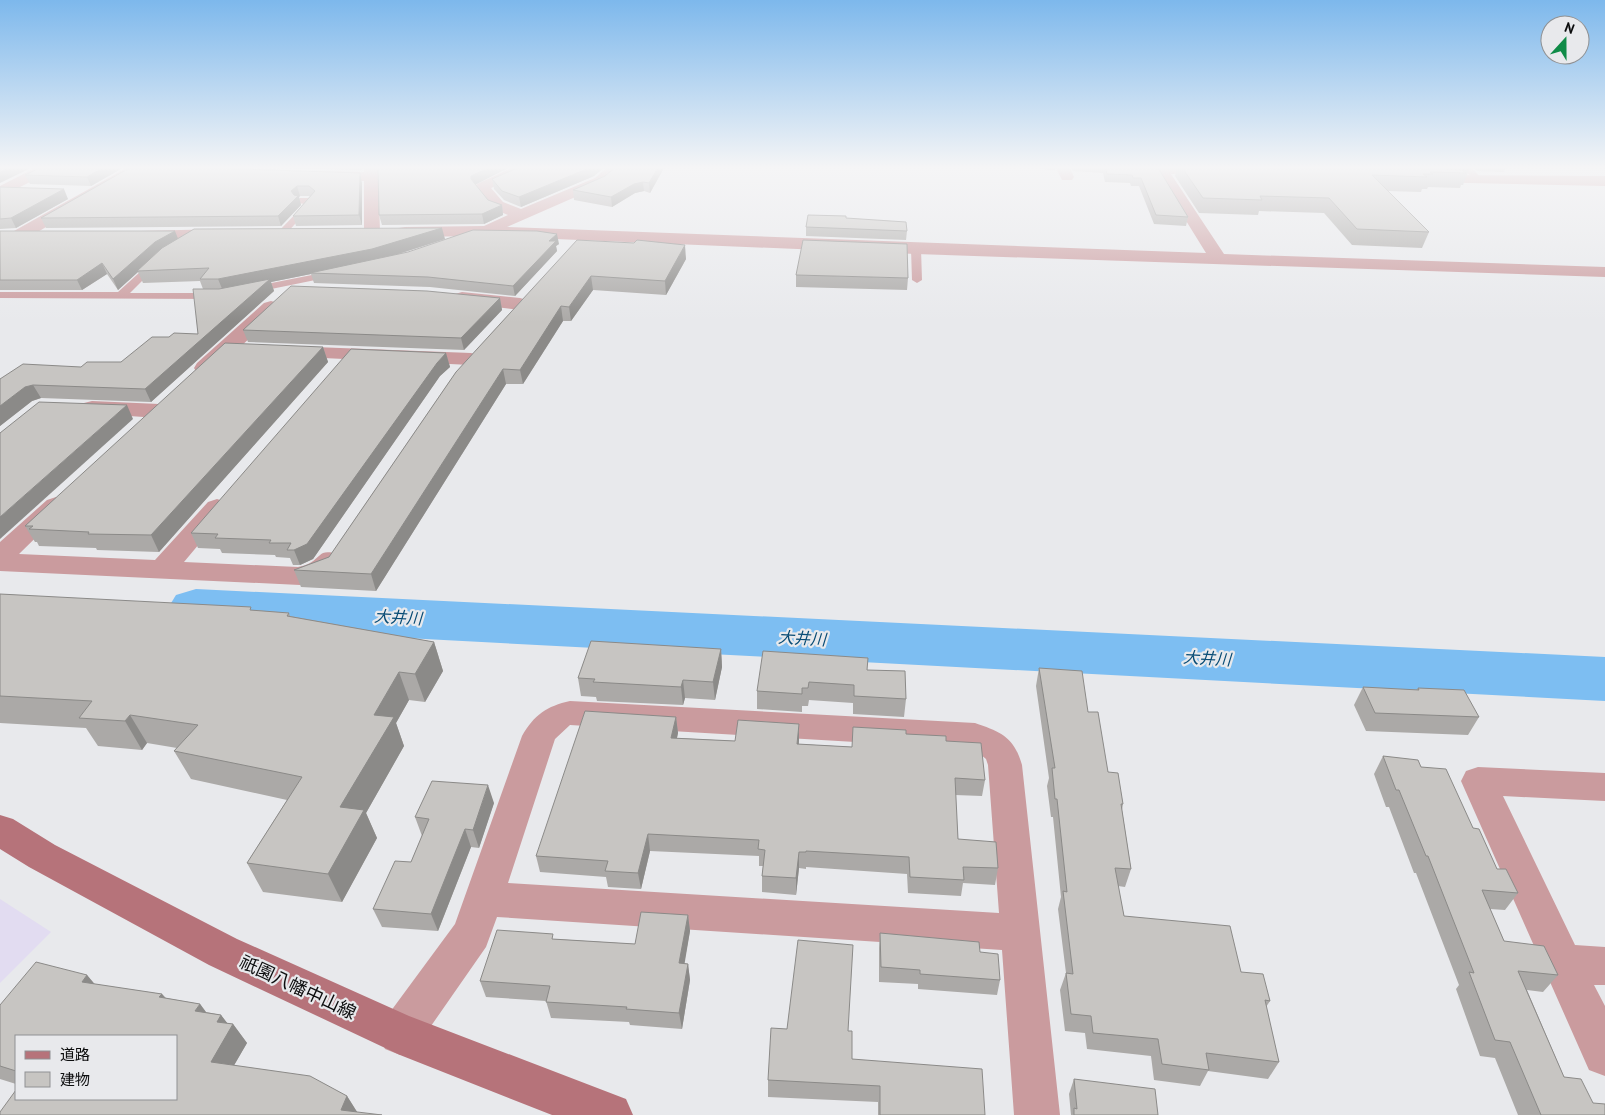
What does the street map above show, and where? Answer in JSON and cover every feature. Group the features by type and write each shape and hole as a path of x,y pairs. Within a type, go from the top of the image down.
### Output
{"main road":[{"name":"祇園八幡中山線","path":"0,830 42,856 223,952 400,1034 610,1115"}],"street":[{"path":"20,235 50,218"},
{"path":"366,218 364,232 485,231 583,234 916,249 1605,272"},
{"path":"485,231 515,218"},
{"path":"1191,218 1218,259"},
{"path":"274,234 299,233"},
{"path":"120,236 238,234"},
{"path":"569,252 583,234"},
{"path":"0,235 56,236"},
{"path":"192,380 288,287 338,282"},
{"path":"439,296 526,298 502,325"},
{"path":"226,349 348,354 478,352 455,376"},
{"path":"329,376 348,354"},
{"path":"71,408 166,404 137,430"},
{"path":"162,570 233,488"},
{"path":"0,557 72,490"},
{"path":"0,562 300,576 324,567 340,543"},
{"path":"400,1034 472,934 539,736 551,720 560,715 579,714 975,736 998,747 1003,759 1037,1115"},
{"path":"1605,787 1478,780 1605,1054"},
{"path":"485,899 1020,933"},
{"path":"1562,963 1605,966"}],"lane":[{"path":"274,234 292,218"},
{"path":"451,243 485,231"},
{"path":"178,247 198,235"},
{"path":"916,249 917,280"},
{"path":"120,296 163,256"},
{"path":"241,292 288,287"},
{"path":"0,295 223,296"}],"shaded area":[{"path":"0,899 51,932 0,983"}],"building":[{"path":"807,218 846,218 906,222 907,231 806,227"},
{"path":"1347,218 1415,218 1429,232 1357,229"},
{"path":"442,228 372,249 218,279 200,279 209,268 137,271 162,248 194,229"},
{"path":"473,230 537,231 557,234 549,241 556,241 513,286 428,277 310,273 408,252"},
{"path":"0,231 175,231 155,242 113,279 102,263 77,280 0,280"},
{"path":"577,240 634,243 637,240 685,245 665,281 591,276 569,307 561,306 520,370 503,369 371,574 294,570 329,557 456,372"},
{"path":"803,240 907,244 908,278 796,275"},
{"path":"270,279 145,389 33,385 25,387 0,406 0,379 23,364 81,367 87,362 121,362 152,337 169,337 174,333 198,334 193,289 219,289"},
{"path":"291,286 427,291 500,298 461,338 243,330"},
{"path":"225,343 323,347 151,535 88,534 89,532 29,529 33,526 25,526"},
{"path":"351,349 446,353 307,544 294,550 287,550 291,543 269,543 271,540 215,538 218,534 191,533"},
{"path":"39,402 127,405 0,517 0,433"},
{"path":"0,594 251,607 250,610 289,613 287,616 434,642 415,674 399,672 374,715 394,717 340,807 364,810 328,874 247,863 302,777 174,751 198,725 130,715 125,721 79,718 92,701 0,696"},
{"path":"591,641 721,649 713,682 683,680 681,687 593,682 595,679 578,678"},
{"path":"763,651 868,658 867,670 905,671 906,699 854,696 854,685 809,682 808,688 802,688 802,694 757,691"},
{"path":"1039,668 1082,671 1088,712 1098,712 1108,772 1118,773 1123,804 1121,804 1131,869 1115,868 1124,916 1230,926 1241,972 1263,974 1270,1001 1265,1000 1279,1062 1206,1053 1209,1070 1162,1064 1158,1039 1093,1033 1091,1016 1071,1014 1066,973 1073,974 1063,891 1067,892 1052,768 1055,768"},
{"path":"1363,687 1464,690 1479,717 1375,713"},
{"path":"585,711 676,717 671,738 735,741 738,720 799,724 797,744 852,747 853,727 906,730 906,734 946,736 946,741 981,743 985,780 955,778 958,839 996,842 998,868 963,867 964,880 910,877 909,857 806,851 799,852 796,878 762,876 765,850 758,849 759,840 648,834 638,873 605,871 608,861 536,856"},
{"path":"1383,756 1418,760 1421,767 1446,769 1473,828 1479,829 1497,869 1506,869 1518,893 1482,890 1504,941 1544,946 1558,975 1518,971 1564,1077 1581,1079 1593,1103 1605,1104 1605,1115 1541,1115 1510,1042 1495,1040 1469,972 1474,973 1428,856 1426,856 1399,790 1396,790"},
{"path":"432,781 488,785 473,830 465,829 431,914 373,909 395,861 411,862 429,819 415,817"},
{"path":"641,912 688,915 679,963 688,964 679,1013 626,1009 627,1007 546,1002 550,986 480,981 497,930 553,934 552,939 635,944"},
{"path":"880,933 979,942 980,952 998,954 1000,980 920,974 920,970 881,967"},
{"path":"798,940 853,945 848,1031 852,1031 852,1059 982,1069 985,1115 880,1115 880,1086 768,1080 771,1028 787,1029"},
{"path":"36,962 87,975 82,982 162,994 159,997 200,1004 195,1011 221,1015 217,1022 233,1024 211,1062 310,1076 347,1096 341,1110 382,1115 0,1115 0,1112 15,1091 15,1100 178,1100 178,1035 15,1035 15,1071 0,1066 0,1005"},
{"path":"1074,1079 1155,1089 1158,1115 1074,1115 1074,1108 1077,1109"}],"waterway":[{"name":"大井川","path":"196,608 1605,679"}]}
